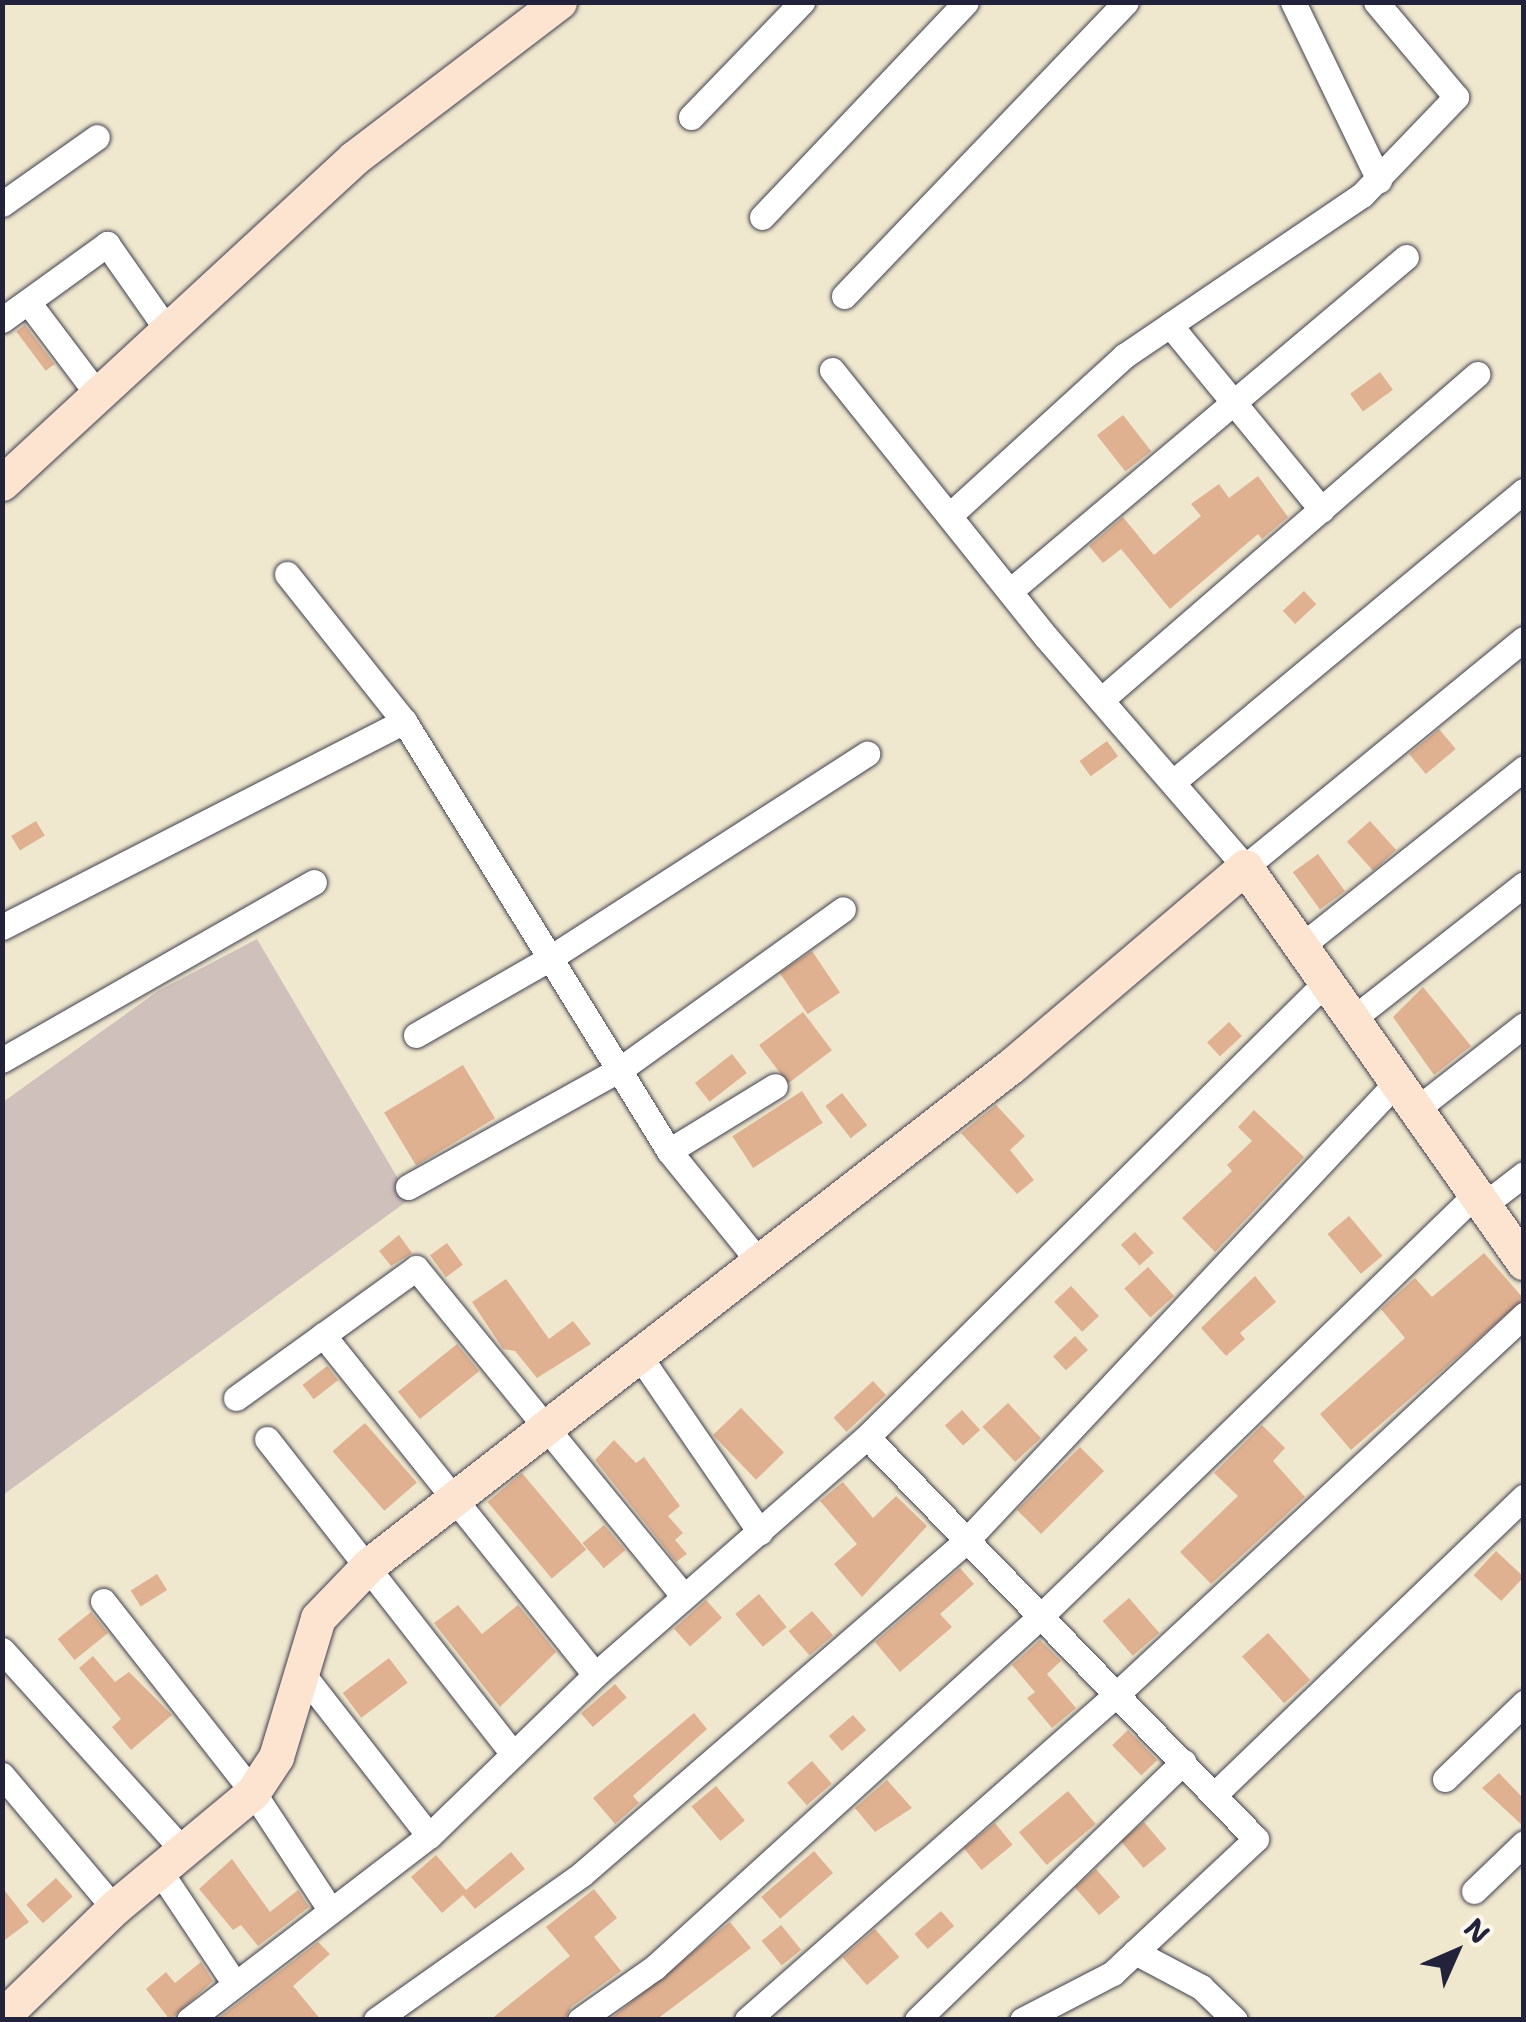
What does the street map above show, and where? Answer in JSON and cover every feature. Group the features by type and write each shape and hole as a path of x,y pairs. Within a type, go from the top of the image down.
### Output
{"street":[{"path":"2,483 354,158 559,2"},
{"path":"692,117 802,2"},
{"path":"762,217 966,2"},
{"path":"844,296 1126,2"},
{"path":"1293,2 1379,180"},
{"path":"950,515 1124,356 1379,180 1456,97 1376,2"},
{"path":"2,204 97,137"},
{"path":"2,320 107,244 168,330"},
{"path":"1010,591 1406,257"},
{"path":"28,302 98,396"},
{"path":"1170,324 1322,510"},
{"path":"832,370 1010,591 1246,868 1404,1099 1524,1262"},
{"path":"1101,700 1478,374"},
{"path":"1174,782 1524,491"},
{"path":"287,574 404,721 547,960 622,1068 669,1151 760,1263"},
{"path":"9,2020 6,2013 114,1908 253,1792 276,1757 318,1618 368,1565 1012,1066 1524,639"},
{"path":"2,927 404,721"},
{"path":"416,1035 547,960 867,754"},
{"path":"1300,947 1524,768"},
{"path":"2,1060 314,882"},
{"path":"1350,1021 1524,884"},
{"path":"408,1187 622,1068 843,910"},
{"path":"188,2020 429,1836 595,1674 867,1437 1325,983"},
{"path":"376,2020 582,1874 966,1541 1404,1099 1524,1025"},
{"path":"669,1151 775,1086"},
{"path":"580,2020 656,1967 1042,1614 1480,1199 1524,1174"},
{"path":"236,1398 416,1268 548,1423 684,1597"},
{"path":"747,2020 1118,1693 1524,1315"},
{"path":"323,1336 458,1497 595,1674"},
{"path":"638,1354 760,1532"},
{"path":"867,1437 1256,1839 1113,1974 1022,2020"},
{"path":"267,1439 513,1754"},
{"path":"1214,1794 1524,1497"},
{"path":"103,1600 253,1792 330,1909"},
{"path":"2,1650 170,1858 235,1984"},
{"path":"300,1672 429,1836"},
{"path":"1446,1779 1524,1703"},
{"path":"917,2020 1183,1762"},
{"path":"2,1775 114,1908"},
{"path":"1474,1890 1524,1843"},
{"path":"1135,1952 1201,1987 1235,2020"}],"shaded area":[{"path":"257,939 410,1199 3,1495 3,1102 158,991"}],"building":[{"path":"25,325 54,364 46,371 16,332"},
{"path":"1380,372 1393,390 1363,412 1350,394"},
{"path":"1123,415 1151,451 1125,472 1097,435"},
{"path":"1258,476 1288,517 1262,539 1258,534 1170,609 1121,549 1103,563 1089,546 1123,517 1154,555 1201,516 1191,504 1219,484 1229,498"},
{"path":"1304,591 1316,604 1295,624 1283,611"},
{"path":"1439,729 1456,749 1426,774 1409,754"},
{"path":"1107,741 1118,756 1091,776 1079,761"},
{"path":"36,821 45,836 20,851 11,836"},
{"path":"1370,821 1396,850 1373,871 1347,842"},
{"path":"1318,854 1345,891 1320,909 1293,872"},
{"path":"812,951 840,992 808,1014 780,973"},
{"path":"1423,987 1471,1046 1434,1075 1393,1017"},
{"path":"803,1012 832,1050 788,1083 759,1045"},
{"path":"1229,1022 1242,1036 1220,1056 1207,1042"},
{"path":"732,1054 747,1073 710,1102 695,1083"},
{"path":"463,1065 495,1118 416,1166 384,1112"},
{"path":"802,1091 823,1123 753,1168 732,1136"},
{"path":"842,1093 867,1125 851,1138 825,1106"},
{"path":"996,1105 1025,1136 1010,1150 1034,1180 1017,1194 961,1133"},
{"path":"1254,1110 1304,1157 1215,1252 1182,1218 1232,1171 1227,1165 1252,1141 1238,1127"},
{"path":"1349,1216 1382,1256 1361,1274 1328,1234"},
{"path":"1135,1232 1154,1253 1140,1266 1121,1245"},
{"path":"399,1235 412,1253 391,1266 379,1251"},
{"path":"447,1243 463,1265 446,1277 430,1255"},
{"path":"1484,1253 1524,1299 1351,1450 1320,1414 1405,1338 1381,1309 1415,1278 1432,1297"},
{"path":"1148,1267 1174,1296 1150,1317 1124,1288"},
{"path":"1255,1276 1276,1302 1240,1333 1245,1339 1226,1356 1201,1328"},
{"path":"506,1279 549,1339 573,1321 591,1344 537,1378 515,1351 503,1349 472,1302"},
{"path":"1071,1286 1099,1316 1082,1332 1054,1302"},
{"path":"1075,1336 1088,1350 1066,1370 1053,1356"},
{"path":"457,1344 479,1371 420,1419 398,1392"},
{"path":"327,1366 338,1380 314,1399 303,1385"},
{"path":"873,1381 886,1395 846,1432 834,1418"},
{"path":"1008,1403 1041,1438 1015,1462 982,1427"},
{"path":"741,1408 784,1453 756,1480 713,1435"},
{"path":"962,1410 980,1430 963,1445 945,1425"},
{"path":"365,1423 417,1483 384,1511 333,1451"},
{"path":"1262,1425 1285,1448 1273,1461 1305,1497 1211,1584 1180,1552 1238,1496 1214,1473"},
{"path":"614,1440 636,1463 644,1457 680,1506 668,1516 683,1533 675,1540 687,1554 676,1562 595,1460"},
{"path":"1080,1447 1104,1471 1041,1534 1017,1510"},
{"path":"522,1473 586,1550 552,1579 488,1502"},
{"path":"843,1482 873,1518 896,1496 927,1526 862,1597 834,1564 857,1544 820,1501"},
{"path":"604,1525 625,1550 604,1568 583,1543"},
{"path":"1496,1551 1524,1577 1501,1601 1473,1575"},
{"path":"960,1568 974,1584 940,1614 952,1627 900,1672 875,1642"},
{"path":"157,1574 167,1590 141,1607 131,1590"},
{"path":"759,1594 787,1627 763,1647 735,1614"},
{"path":"1129,1598 1159,1633 1133,1656 1103,1621"},
{"path":"706,1600 722,1618 690,1647 674,1629"},
{"path":"458,1605 482,1634 518,1605 556,1652 500,1707 434,1623"},
{"path":"812,1611 833,1635 810,1655 789,1631"},
{"path":"91,1612 108,1633 75,1660 58,1639"},
{"path":"1268,1633 1310,1680 1284,1703 1242,1656"},
{"path":"1040,1640 1061,1661 1047,1674 1076,1708 1052,1728 1027,1698 1035,1692 1012,1665"},
{"path":"93,1656 115,1682 129,1672 172,1715 131,1750 112,1727 121,1719 79,1668"},
{"path":"389,1658 408,1683 361,1718 343,1693"},
{"path":"615,1684 627,1698 593,1727 581,1714"},
{"path":"694,1713 707,1729 633,1796 639,1803 615,1824 593,1798"},
{"path":"853,1715 866,1730 842,1751 829,1736"},
{"path":"1128,1730 1157,1760 1141,1775 1112,1745"},
{"path":"812,1761 832,1784 807,1805 787,1783"},
{"path":"1499,1773 1524,1799 1524,1827 1482,1788"},
{"path":"887,1780 912,1808 875,1832 855,1808"},
{"path":"716,1786 745,1820 720,1841 691,1807"},
{"path":"1068,1791 1096,1824 1047,1865 1019,1832"},
{"path":"1144,1822 1166,1849 1144,1868 1121,1841"},
{"path":"995,1823 1013,1845 982,1870 964,1848"},
{"path":"814,1851 833,1873 780,1919 761,1897"},
{"path":"511,1852 525,1869 475,1909 463,1895 442,1913 411,1877 436,1855 466,1890"},
{"path":"232,1859 270,1912 298,1890 309,1907 258,1946 241,1925 233,1930 199,1889"},
{"path":"1096,1869 1120,1897 1099,1915 1075,1887"},
{"path":"56,1878 73,1897 43,1923 26,1905"},
{"path":"2,1887 29,1922 2,1942"},
{"path":"594,1889 617,1918 594,1937 621,1971 571,2007 564,2020 490,2020 570,1956 546,1927"},
{"path":"941,1911 954,1926 928,1949 915,1934"},
{"path":"730,1922 751,1948 656,2020 609,2020"},
{"path":"781,1925 801,1950 782,1966 762,1941"},
{"path":"875,1929 899,1957 867,1985 843,1957"},
{"path":"318,1942 330,1954 293,1986 321,2020 216,2020"},
{"path":"201,1962 213,1981 170,2020 146,1989 166,1972 175,1983"}]}
